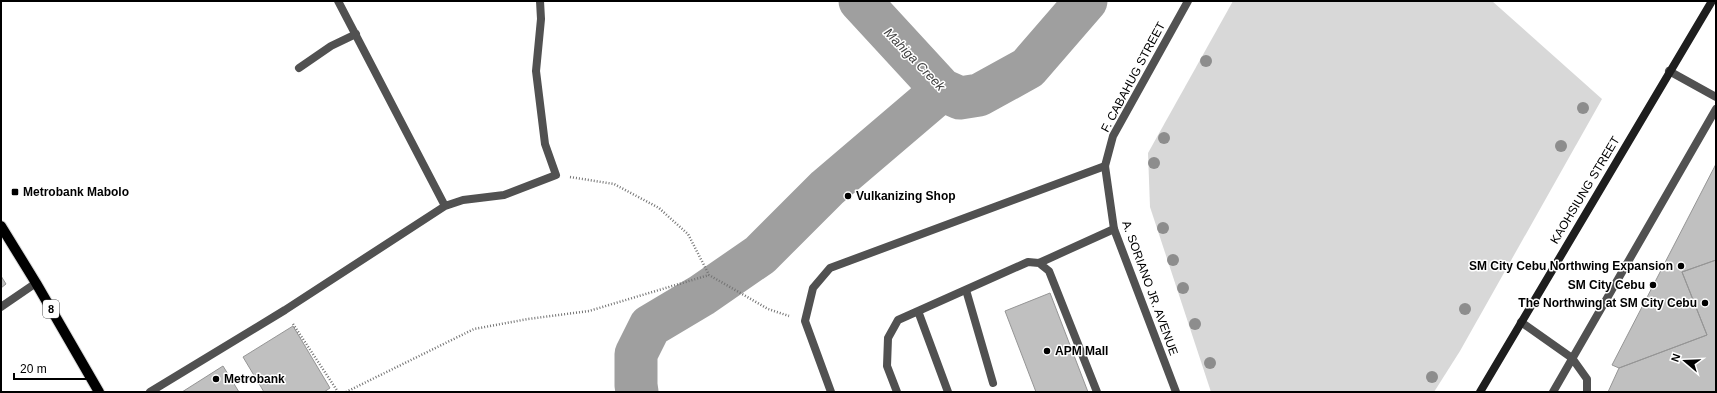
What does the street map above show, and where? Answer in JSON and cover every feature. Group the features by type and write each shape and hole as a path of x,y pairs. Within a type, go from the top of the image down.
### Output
{"main road":[{"name":"KAOHSIUNG STREET","path":"1480,392 1712,1"},
{"name":"8","path":"1,226 99,392"}],"street":[{"path":"338,1 445,206"},
{"path":"150,392 285,310 445,206 463,200 504,195 556,175 545,144 536,71 541,19 540,1"},
{"name":"F. CABAHUG STREET","path":"1105,166 1113,136 1188,1"},
{"path":"299,68 331,46 356,34"},
{"path":"1670,71 1716,97"},
{"path":"1553,392 1716,110"},
{"path":"831,392 805,321 813,288 830,268 1105,166"},
{"name":"A. SORIANO JR. AVENUE","path":"1105,166 1114,229 1176,392"},
{"path":"897,392 887,366 888,338 898,320 1028,262 1040,263 1114,229"},
{"path":"1040,263 1049,271 1097,392"},
{"path":"1,307 36,283"},
{"path":"966,290 993,383"},
{"path":"918,311 948,392"},
{"path":"1521,322 1572,358 1587,379 1587,392"}],"path":[{"path":"556,175 614,184 660,208 688,234 709,275 768,309 805,321"},
{"path":"346,392 474,329 528,319 589,311 709,275"},
{"path":"285,310 338,392"}],"shaded area":[{"path":"1233,1 1492,1 1602,99 1460,351 1434,392 1211,392 1150,207 1148,153"}],"water":[{"path":"1068,1 1104,1 1100,9 1033,84 979,95"}],"building":[{"name":"SM City Cebu Northwing Expansion","path":"1716,164 1716,260 1682,272 1707,335 1619,368 1612,365"},
{"name":"The Northwing at SM City Cebu","path":"1716,260 1716,392 1608,392 1619,368 1707,335 1682,272"},
{"path":"1,276 6,284 1,288"},
{"name":"APM Mall","path":"1050,293 1088,392 1036,392 1005,311"},
{"path":"293,326 330,388 324,392 264,392 243,357"},
{"name":"Metrobank","path":"223,366 239,392 182,392"}],"waterway":[{"name":"Mahiga Creek","path":"860,1 942,90 960,98 979,95 1028,68 1086,1"},
{"path":"637,392 636,354 650,326 702,295 760,255 827,188 942,90"}],"place":[{"name":"Metrobank Mabolo","path":"15,192"},
{"name":"Vulkanizing Shop","path":"848,196"},
{"name":"SM City Cebu Northwing Expansion","path":"1681,266"},
{"name":"SM City Cebu","path":"1653,285"},
{"name":"The Northwing at SM City Cebu","path":"1705,303"},
{"name":"APM Mall","path":"1047,351"},
{"name":"Metrobank","path":"216,379"}]}
